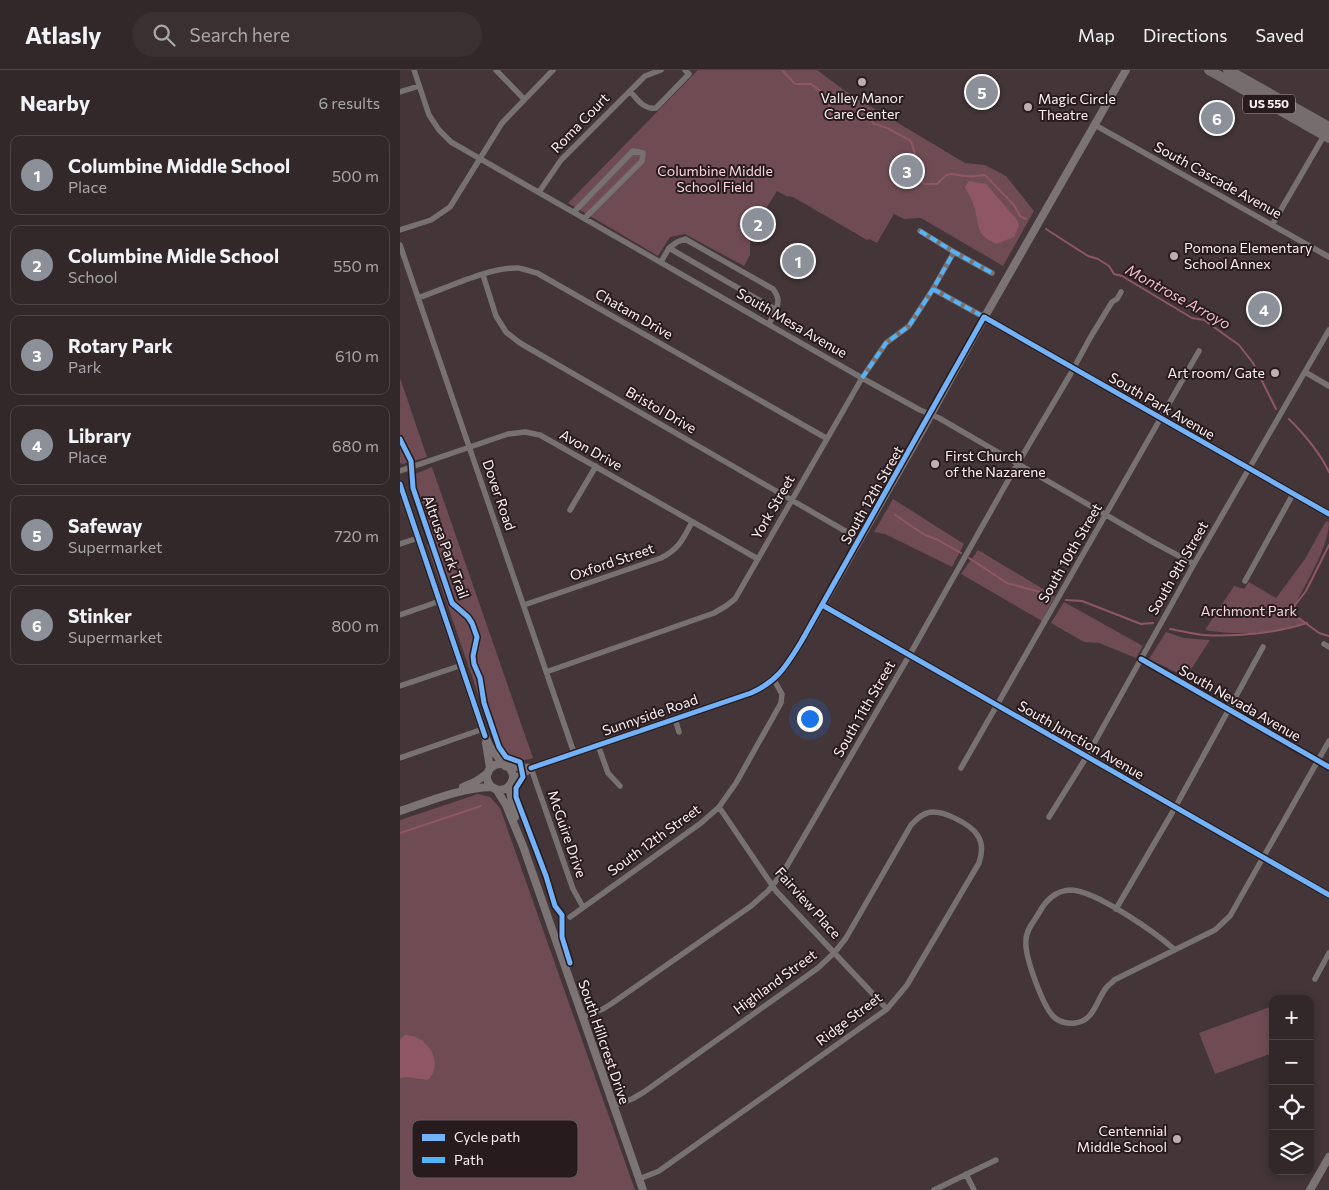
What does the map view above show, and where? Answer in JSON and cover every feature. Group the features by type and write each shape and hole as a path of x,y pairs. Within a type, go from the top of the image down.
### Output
{"highway":[{"name":"US 550","path":"1209,70 1328,131"},
{"name":"US 550","path":"1228,70 1242,73 1328,131"}],"street":[{"name":"South Mesa Avenue","path":"414,70 429,115 439,130 451,142 862,378 940,418 1194,564"},
{"path":"496,70 524,99"},
{"path":"400,230 431,220 450,207 502,123 553,70"},
{"name":"Roma Court","path":"539,192 561,160 645,76 661,70"},
{"path":"630,91 643,106 650,109 656,108 689,74 685,70"},
{"name":"South 12th Street","path":"570,917 701,823 719,807 736,783 781,703 782,694 774,680 787,665 822,605 1126,70"},
{"path":"400,92 419,86"},
{"name":"South Cascade Avenue","path":"1094,125 1329,257"},
{"path":"1272,225 1328,131"},
{"path":"574,212 634,151 643,153 642,161 585,218"},
{"path":"920,232 992,273"},
{"path":"660,262 669,248 676,242 685,240 773,290 778,296 778,304 769,324"},
{"name":"Dover Road","path":"400,245 574,753"},
{"path":"669,248 776,310"},
{"name":"York Street","path":"546,672 714,613 735,598 862,378 886,343 909,326 954,252"},
{"name":"Chatam Drive","path":"418,298 502,269 520,268 537,273 826,438"},
{"name":"Bristol Drive","path":"483,274 496,316 506,332 520,343 859,539"},
{"name":"South Park Avenue","path":"933,289 1329,514"},
{"name":"South 11th Street","path":"582,1017 611,1004 751,906 773,885 793,857 1018,463 1103,317 1121,292"},
{"name":"South 9th Street","path":"1049,817 1086,756 1329,330"},
{"name":"South 10th Street","path":"961,768 1199,351"},
{"path":"1305,372 1329,386"},
{"name":"Avon Drive","path":"400,471 470,449 508,434 525,432 540,435 758,559"},
{"path":"570,510 596,466"},
{"path":"400,484 484,733 490,747 511,772 510,799 523,846"},
{"path":"1245,581 1294,494"},
{"name":"Oxford Street","path":"524,606 671,553 680,544 692,522"},
{"path":"400,544 418,538"},
{"path":"400,615 440,601"},
{"name":"South Junction Avenue","path":"822,605 1329,895"},
{"path":"1116,909 1230,710 1263,647"},
{"name":"South Nevada Avenue","path":"1141,659 1329,767"},
{"path":"400,686 462,665"},
{"name":"Sunnyside Road","path":"510,783 531,768 751,693 774,680"},
{"path":"675,719 679,732"},
{"path":"400,758 484,733"},
{"path":"484,733 489,771 487,780 506,805 523,846"},
{"path":"1175,950 1158,935 1116,909 1084,892 1069,890 1055,894 1044,904 1027,932 1026,952 1047,1009 1055,1019 1066,1023 1076,1023 1087,1019 1094,1011 1106,988 1114,980 1175,950 1215,930 1230,916 1329,742"},
{"path":"598,745 608,773 620,786"},
{"path":"445,796 476,782 498,764 505,766"},
{"name":"Sunnyside Road","path":"505,766 531,768"},
{"name":"McGuire Drive","path":"531,768 573,889 583,907"},
{"path":"400,811 477,788 502,789 510,783"},
{"name":"Fairview Place","path":"719,807 773,885 887,1009"},
{"name":"Highland Street","path":"613,1106 644,1092 818,968 835,952 846,938 911,825 918,818 927,813 934,812 956,819"},
{"name":"Ridge Street","path":"639,1179 659,1170 887,1009 908,985 978,863 982,846 978,835 956,819"},
{"name":"South Hillcrest Drive","path":"523,846 642,1190"},
{"path":"1314,979 1329,953"},
{"path":"1310,1190 1329,1157"},
{"path":"934,1190 996,1160"},
{"path":"966,1174 974,1190"}],"green space":[{"name":"Columbine Middle School Field","path":"698,70 817,70 848,93 965,163 985,165 1006,176 1034,211 1003,266 921,218 904,219 894,214 877,243 869,239 867,240 793,197 786,196 777,191 750,234 750,255 744,266 685,234 670,237 658,256 568,203"},
{"path":"400,378 427,457 403,464 400,463"},
{"path":"432,467 533,758 513,759 506,754 497,740 487,712 484,712 427,545 431,540 414,488 413,475"},
{"path":"893,499 964,544 952,567 885,534 874,532"},
{"name":"Archmont Park","path":"1326,521 1329,522 1325,542 1295,605 1293,614 1307,623 1282,630 1257,633 1205,630 1234,586 1244,589 1249,582 1276,598 1305,559"},
{"path":"978,550 1055,596 1042,621 961,574"},
{"path":"1064,602 1143,646 1136,658 1099,643 1084,642 1051,623"},
{"path":"1166,632 1184,638 1210,640 1186,677 1149,659"},
{"path":"478,794 490,797 500,808 635,1190 400,1190 400,820"},
{"path":"1269,1007 1269,1054 1215,1074 1199,1033"}],"shaded area":[{"path":"969,181 986,184 1017,220 1019,226 1014,237 996,244 982,234 978,226 974,206 965,187"},
{"path":"405,1035 413,1036 420,1040 431,1051 435,1065 433,1073 428,1080 400,1078 400,1040"}],"waterway":[{"name":"Montrose Arroyo","path":"782,70 795,84 811,84 830,99 829,108 831,115 842,120 868,116 874,124 910,140 919,174 924,184 937,184 945,176 951,174 985,175 1014,205 1020,216 1026,219"},
{"name":"Montrose Arroyo","path":"1046,229 1088,256 1098,259 1109,266 1114,274 1122,276 1192,318 1204,320 1239,345 1253,363 1276,409"},
{"name":"Montrose Arroyo","path":"1289,419 1321,457 1329,472"},
{"path":"895,515 925,535 961,553"},
{"name":"Montrose Arroyo","path":"1329,545 1306,591 1295,605 1293,614 1319,633 1329,636"},
{"path":"969,558 1007,583 1051,595"},
{"path":"1066,600 1082,601 1141,624 1153,623"},
{"path":"1170,629 1204,635 1256,634 1307,623"},
{"path":"400,833 481,806"}],"marked path":[{"path":"920,231 954,252"},
{"path":"862,378 886,343 909,326 954,252 992,273"},
{"path":"933,289 984,317"}],"cycle path":[{"path":"531,768 751,693 775,678 786,666 801,642 984,317 1329,514"},
{"name":"Altrusa Park Trail","path":"400,439 411,461 413,488 452,603 468,617 477,637 473,656 474,664 480,678 484,703 499,747 506,757 520,762 523,777 516,788 516,797 546,876 555,906 562,915 562,937 570,963"},
{"path":"400,484 485,736"},
{"path":"822,605 1329,895"},
{"path":"1141,659 1329,767"}],"place":[{"name":"Valley Manor Care Center","path":"862,82"},
{"name":"Safeway","path":"982,92"},
{"name":"Magic Circle Theatre","path":"1028,107"},
{"name":"Stinker","path":"1217,118"},
{"name":"Rotary Park","path":"907,171"},
{"name":"Columbine Midle School","path":"758,224"},
{"name":"Pomona Elementary School Annex","path":"1174,256"},
{"name":"Columbine Middle School","path":"798,261"},
{"name":"Library","path":"1264,309"},
{"name":"Art room/ Gate","path":"1275,373"},
{"name":"First Church of the Nazarene","path":"935,464"},
{"name":"Centennial Middle School","path":"1177,1139"}]}
